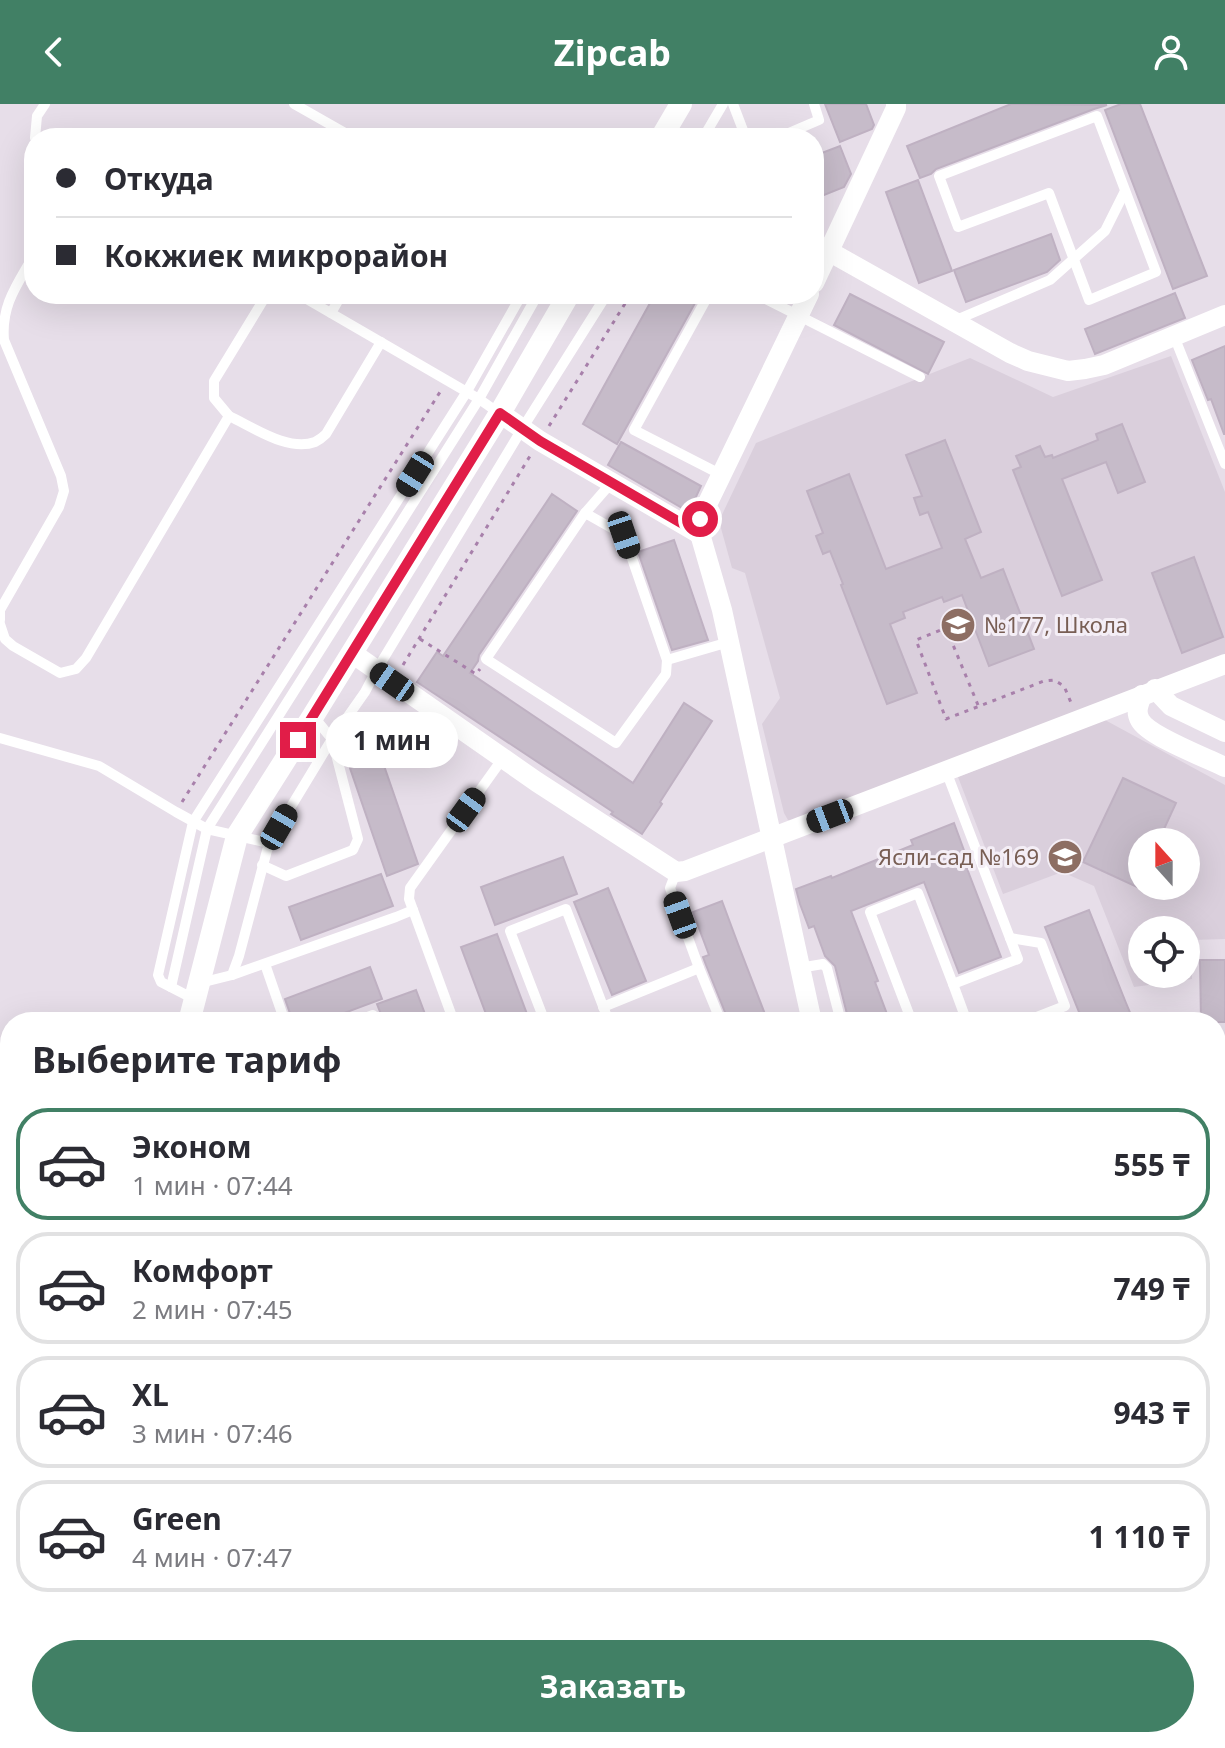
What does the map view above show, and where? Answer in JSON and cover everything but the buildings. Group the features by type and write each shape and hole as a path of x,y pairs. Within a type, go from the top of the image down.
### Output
{"street":[{"path":"667,128 681,104"},
{"path":"824,244 896,104"},
{"path":"824,249 1019,357 1068,371 1104,365 1225,315"},
{"path":"191,1012 237,836 500,413 563,304"},
{"path":"804,304 700,519 700,534 722,610 810,1012"},
{"path":"500,413 540,441 700,534"},
{"path":"352,653 503,758 676,872 771,839 1225,664"},
{"path":"1148,692 1225,732"},
{"path":"1148,692 1137,708 1140,722 1153,733 1225,767"}],"lane":[{"path":"36,128 37,116 45,104"},
{"path":"294,104 336,128"},
{"path":"709,128 723,104"},
{"path":"733,104 742,128"},
{"path":"800,128 819,120 814,104"},
{"path":"1097,116 1156,272 1089,300 1074,259 1049,193 958,227 939,176 1097,116"},
{"path":"954,321 1050,280 1105,231 1125,191"},
{"path":"24,273 7,303 4,340 61,476 64,491 59,507 0,610 5,639 13,646 60,673 76,669 86,658 229,416"},
{"path":"261,304 214,381 214,398 229,416 278,439 296,444 315,442 326,434 381,342"},
{"path":"315,304 500,413"},
{"path":"331,313 336,304"},
{"path":"413,910 232,975 196,991 171,987 161,982 158,975 193,822 466,393 516,304"},
{"path":"171,987 207,829 479,399 532,304"},
{"path":"232,975 269,843 332,739 365,692 384,676 522,429 601,304"},
{"path":"703,304 634,430 722,475"},
{"path":"776,304 920,377"},
{"path":"1174,336 1225,464"},
{"path":"585,513 624,535 667,660 666,674 616,743 486,659 585,513 612,482"},
{"path":"667,660 729,642"},
{"path":"262,865 286,876 353,850 358,839 332,739 313,716"},
{"path":"0,738 99,766 207,829 269,843"},
{"path":"450,1012 409,899 410,888 503,758"},
{"path":"946,771 1018,959 953,984"},
{"path":"676,872 670,888 717,1012"},
{"path":"908,1012 870,912 918,893 963,1012"},
{"path":"541,1012 510,931 566,909 605,1012"},
{"path":"1010,938 1041,943 1065,1006 1050,1012"},
{"path":"265,964 282,1012"},
{"path":"799,968 823,964 827,968 838,1012"},
{"path":"603,1007 699,968"}],"path":[{"path":"384,676 419,639 625,304"},
{"path":"176,812 447,381"},
{"path":"978,705 946,628 916,640 946,719 1044,681 1054,680 1064,686 1078,720"},
{"path":"419,639 476,674 486,659"}],"shaded area":[{"name":"№177, Школа","path":"1171,356 1225,492 1225,659 793,823 788,820 762,724 780,698 745,573 732,568 719,521 756,443 970,358 1053,397"},
{"name":"Ясли-сад №169","path":"1105,720 1225,785 1225,939 1200,940 1200,916 1128,916 1128,972 1094,886 1062,872 1003,894 958,777"}],"place":[{"name":"№177, Школа","path":"958,625"},
{"name":"Ясли-сад №169","path":"1065,857"}],"route":[{"path":"298,740 500,413 540,441 700,534 700,519"}]}
